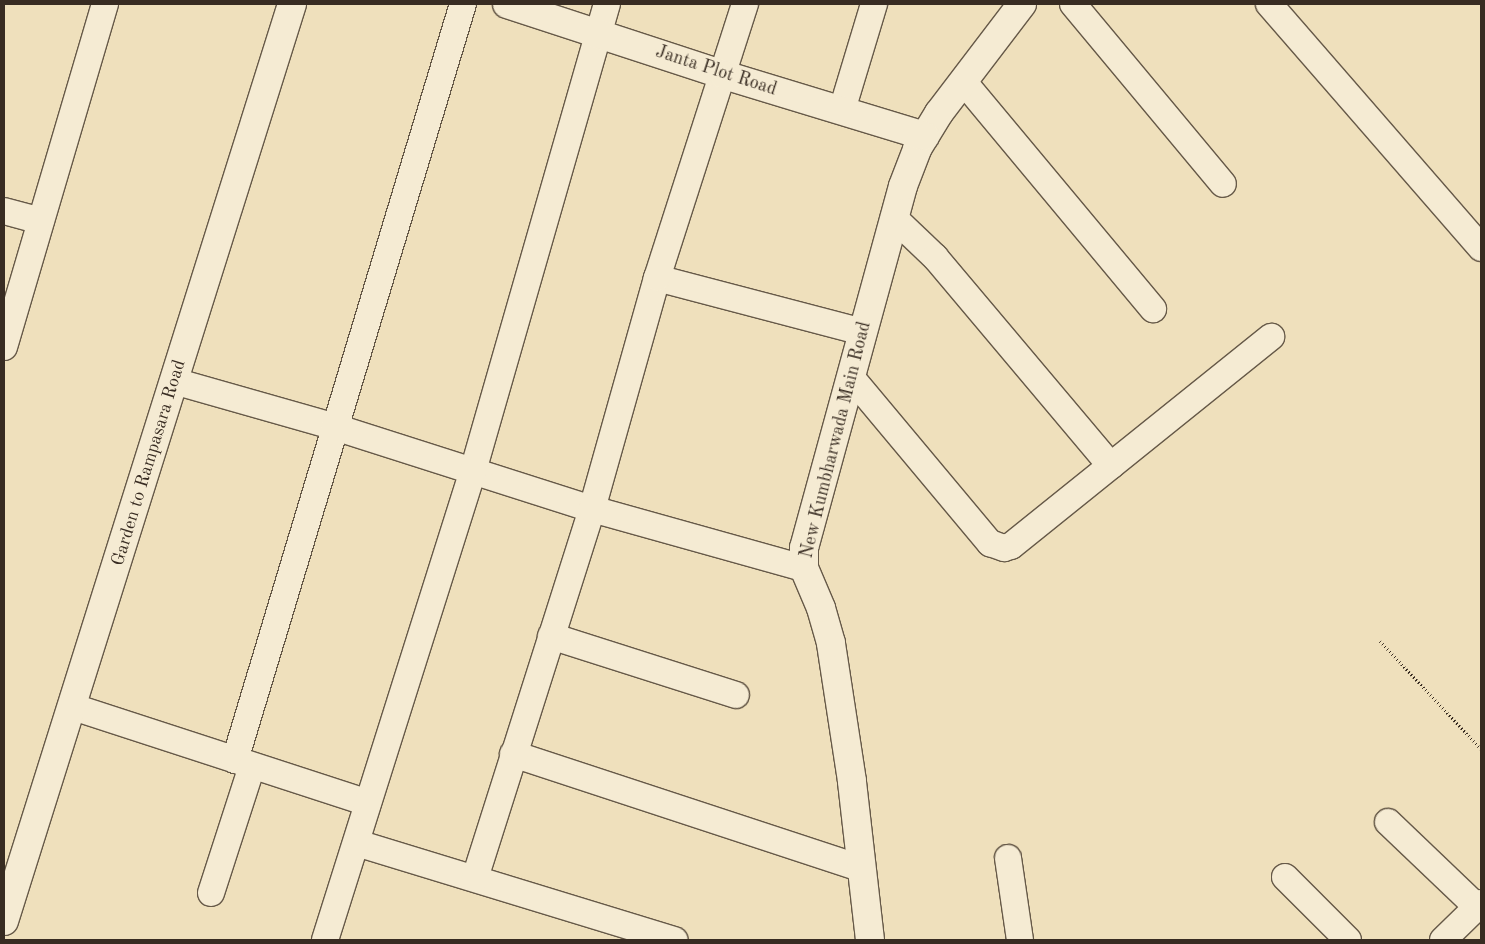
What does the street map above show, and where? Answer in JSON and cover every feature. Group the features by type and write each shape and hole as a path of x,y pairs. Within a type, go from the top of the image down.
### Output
{"main road":[{"name":"Garden to Rampasara Road","path":"4,921 73,707 292,4"},
{"name":"Janta Plot Road","path":"507,4 724,76 925,136"},
{"name":"New Kumbharwada Main Road","path":"870,940 831,643 821,608 804,568 804,548 903,186 925,136 963,80 1022,4"}],"street":[{"path":"4,347 105,4"},
{"path":"211,893 335,426 463,4"},
{"path":"325,940 473,470 607,4"},
{"path":"475,878 592,509 658,278 724,76 744,4"},
{"path":"842,110 874,4"},
{"path":"1073,4 1223,184"},
{"path":"1269,4 1481,248"},
{"path":"963,80 1153,309"},
{"path":"4,211 41,221"},
{"path":"894,218 934,257 1111,466"},
{"path":"658,278 863,332"},
{"path":"851,377 996,547 1011,546 1271,337"},
{"path":"174,381 335,426 592,509 804,568"},
{"path":"551,636 736,696"},
{"path":"73,707 368,803"},
{"path":"514,754 862,869"},
{"path":"1388,822 1479,905 1443,940"},
{"path":"357,843 674,940"},
{"path":"1008,858 1020,940"},
{"path":"1285,877 1348,940"}],"path":[{"path":"1380,642 1481,749"}]}
